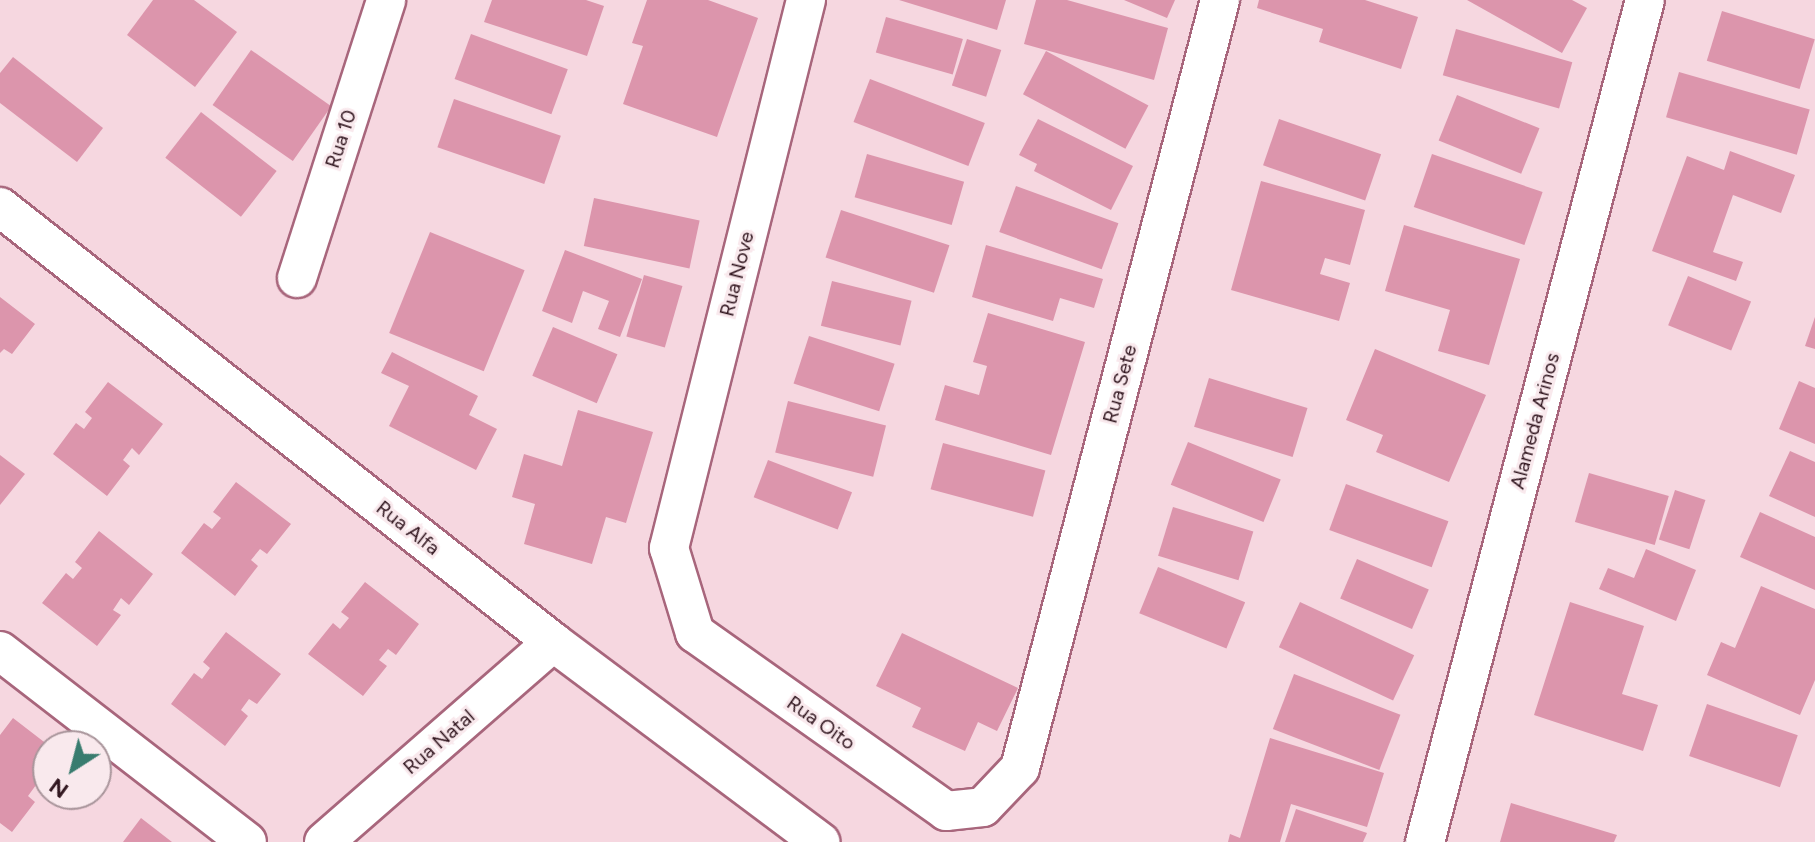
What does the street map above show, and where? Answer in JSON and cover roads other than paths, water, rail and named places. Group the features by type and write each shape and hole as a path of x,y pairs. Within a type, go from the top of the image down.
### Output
{"street":[{"name":"Rua 10","path":"297,278 386,0"},
{"name":"Rua Nove","path":"669,548 806,0"},
{"name":"Rua Sete","path":"1020,768 1220,0"},
{"name":"Alameda Arinos","path":"1425,842 1645,0"},
{"name":"Rua Alfa","path":"0,207 553,642 820,842"},
{"name":"Rua Oito","path":"669,548 695,633 946,811 983,807 1020,768"},
{"name":"Rua Natal","path":"324,842 553,642"},
{"path":"0,651 247,842"}]}
